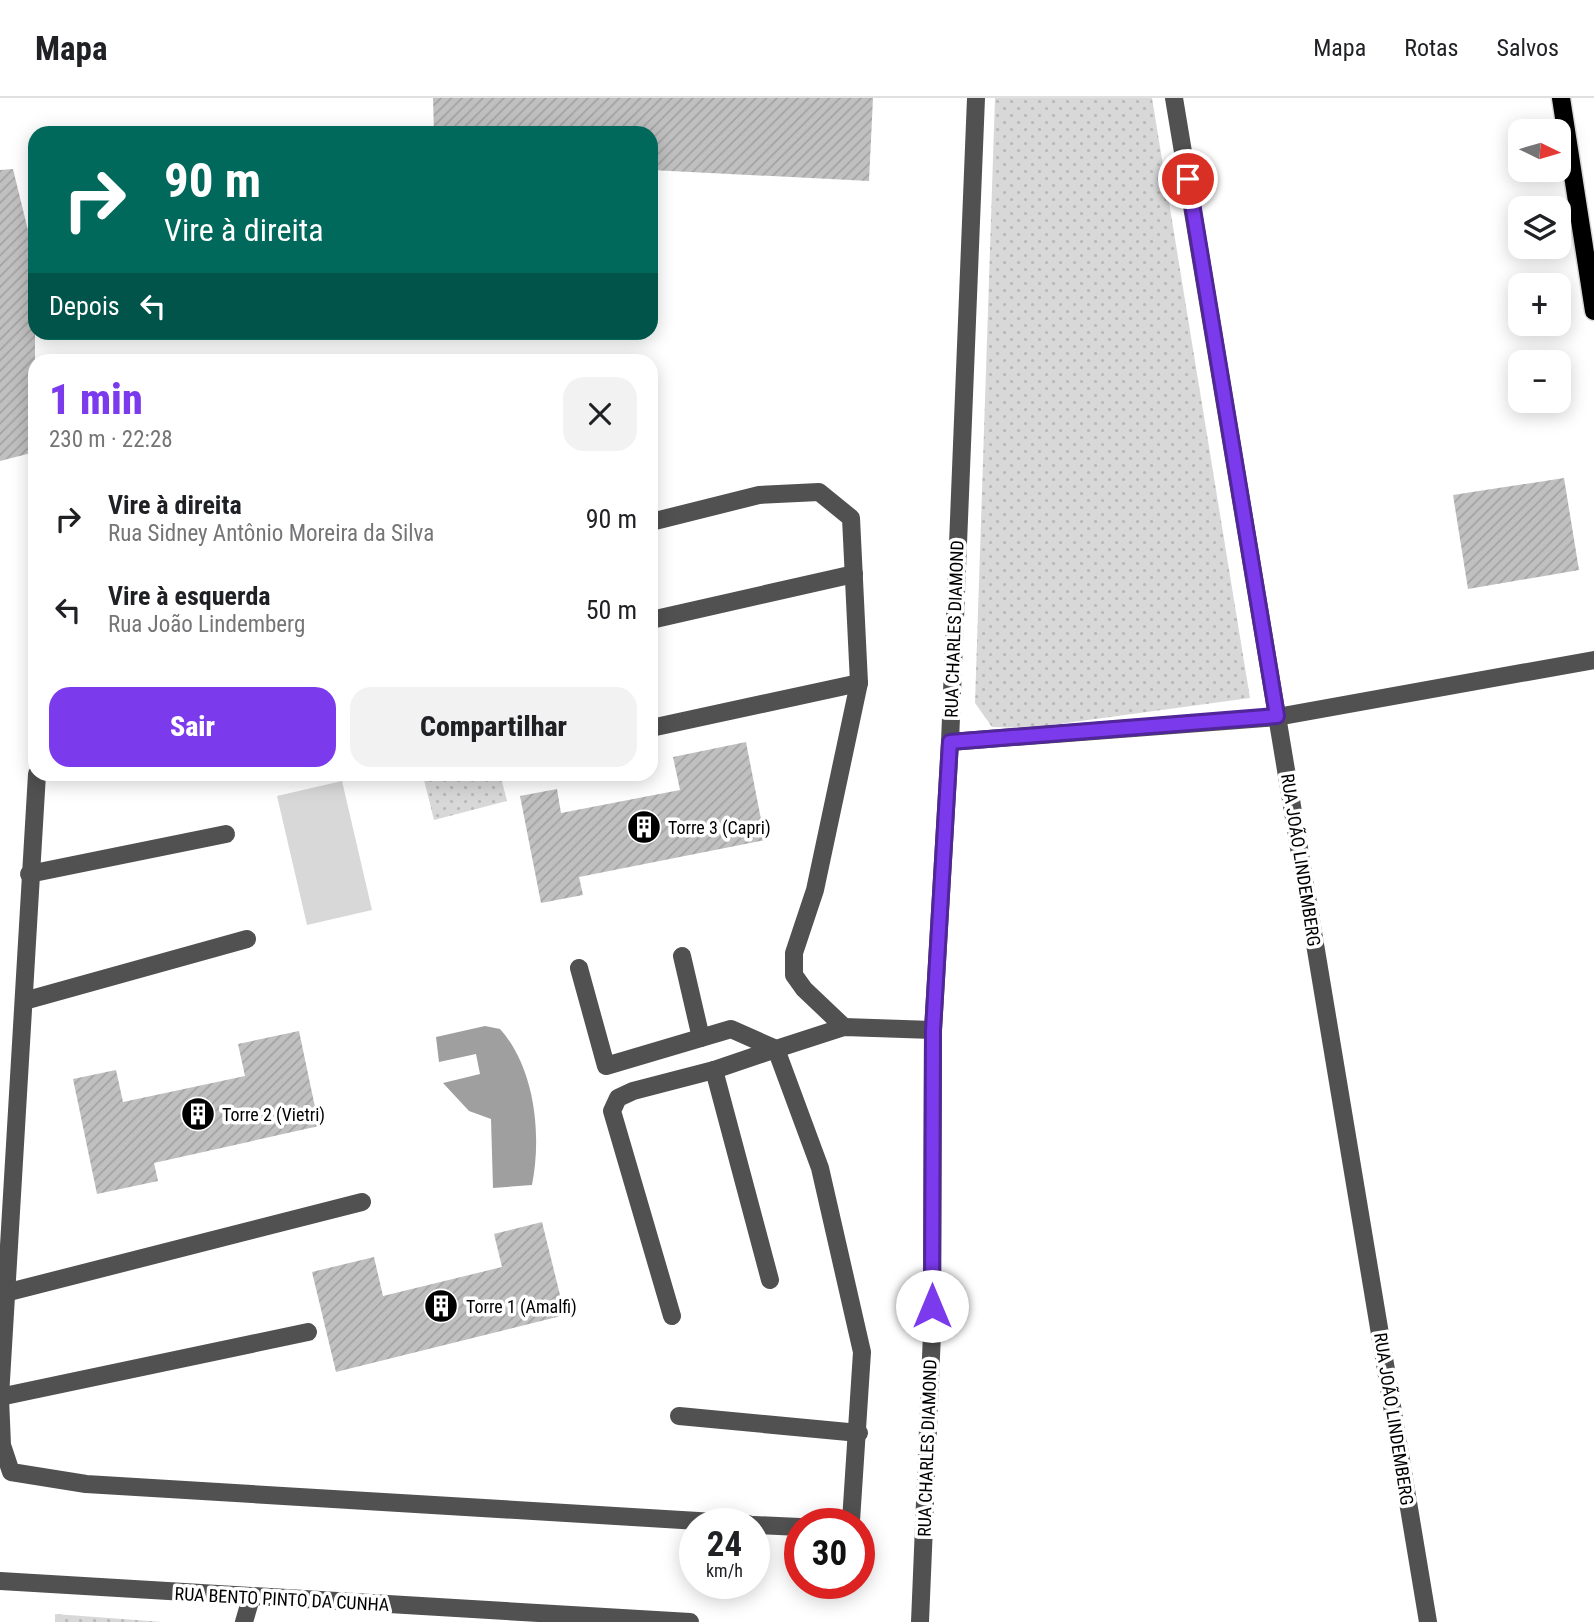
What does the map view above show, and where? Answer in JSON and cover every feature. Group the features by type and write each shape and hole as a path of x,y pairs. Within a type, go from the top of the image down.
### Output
{"main road":[{"path":"1561,98 1594,311"}],"street":[{"name":"RUA CHARLES DIAMOND","path":"920,1622 932,1333 933,1030 950,742 976,98"},
{"name":"RUA JOÃO LINDEMBERG","path":"1174,98 1427,1622"},
{"path":"658,520 759,495 819,492 850,517 859,682 815,890 794,953 794,975 804,989 844,1027"},
{"path":"658,618 854,574"},
{"path":"950,742 1277,716 1594,660"},
{"path":"658,726 859,682"},
{"path":"36,781 29,874 9,1292 0,1398 2,1445 11,1472 86,1484 679,1520"},
{"path":"29,874 226,834"},
{"path":"24,1001 247,939"},
{"path":"682,956 701,1038"},
{"path":"579,968 606,1066 731,1029 776,1049 820,1168 862,1352 852,1508"},
{"path":"672,1316 612,1111 618,1098 633,1091 714,1070 844,1027 933,1030"},
{"path":"714,1070 770,1280"},
{"path":"9,1292 362,1202"},
{"path":"0,1398 308,1332"},
{"path":"679,1416 859,1433"},
{"name":"RUA BENTO PINTO DA CUNHA","path":"0,1580 608,1620 690,1622"},
{"path":"244,1622 251,1598"}],"shaded area":[{"path":"995,98 1152,98 1250,698 1029,728 992,727 975,703"},
{"path":"342,781 372,910 307,925 277,796"},
{"path":"424,781 502,781 507,801 434,820"},
{"path":"485,1026 500,1029 512,1045 528,1082 533,1103 536,1145 532,1185 493,1188 491,1119 469,1111 443,1083 480,1074 476,1054 439,1062 436,1037"},
{"path":"55,1614 163,1622 55,1622"}],"building":[{"path":"433,98 873,98 869,181 658,170 658,126 434,126"},
{"path":"13,169 28,230 28,340 35,340 35,354 28,354 28,454 0,461 0,170"},
{"path":"1564,478 1579,570 1468,589 1453,495"},
{"name":"Torre 3 (Capri)","path":"746,742 765,840 579,877 583,895 541,903 520,796 557,789 561,813 680,790 673,757"},
{"name":"Torre 2 (Vietri)","path":"299,1031 319,1126 154,1163 158,1181 97,1194 73,1079 116,1070 123,1102 245,1076 238,1044"},
{"name":"Torre 1 (Amalfi)","path":"542,1222 565,1315 336,1372 312,1272 374,1257 383,1296 502,1267 494,1234"}],"place":[{"name":"Torre 3 (Capri)","path":"644,827"},
{"name":"Torre 2 (Vietri)","path":"198,1114"},
{"name":"Torre 1 (Amalfi)","path":"441,1306"}],"route":[{"path":"932,1306 933,1030 950,742 1277,716 1188,179"}]}
